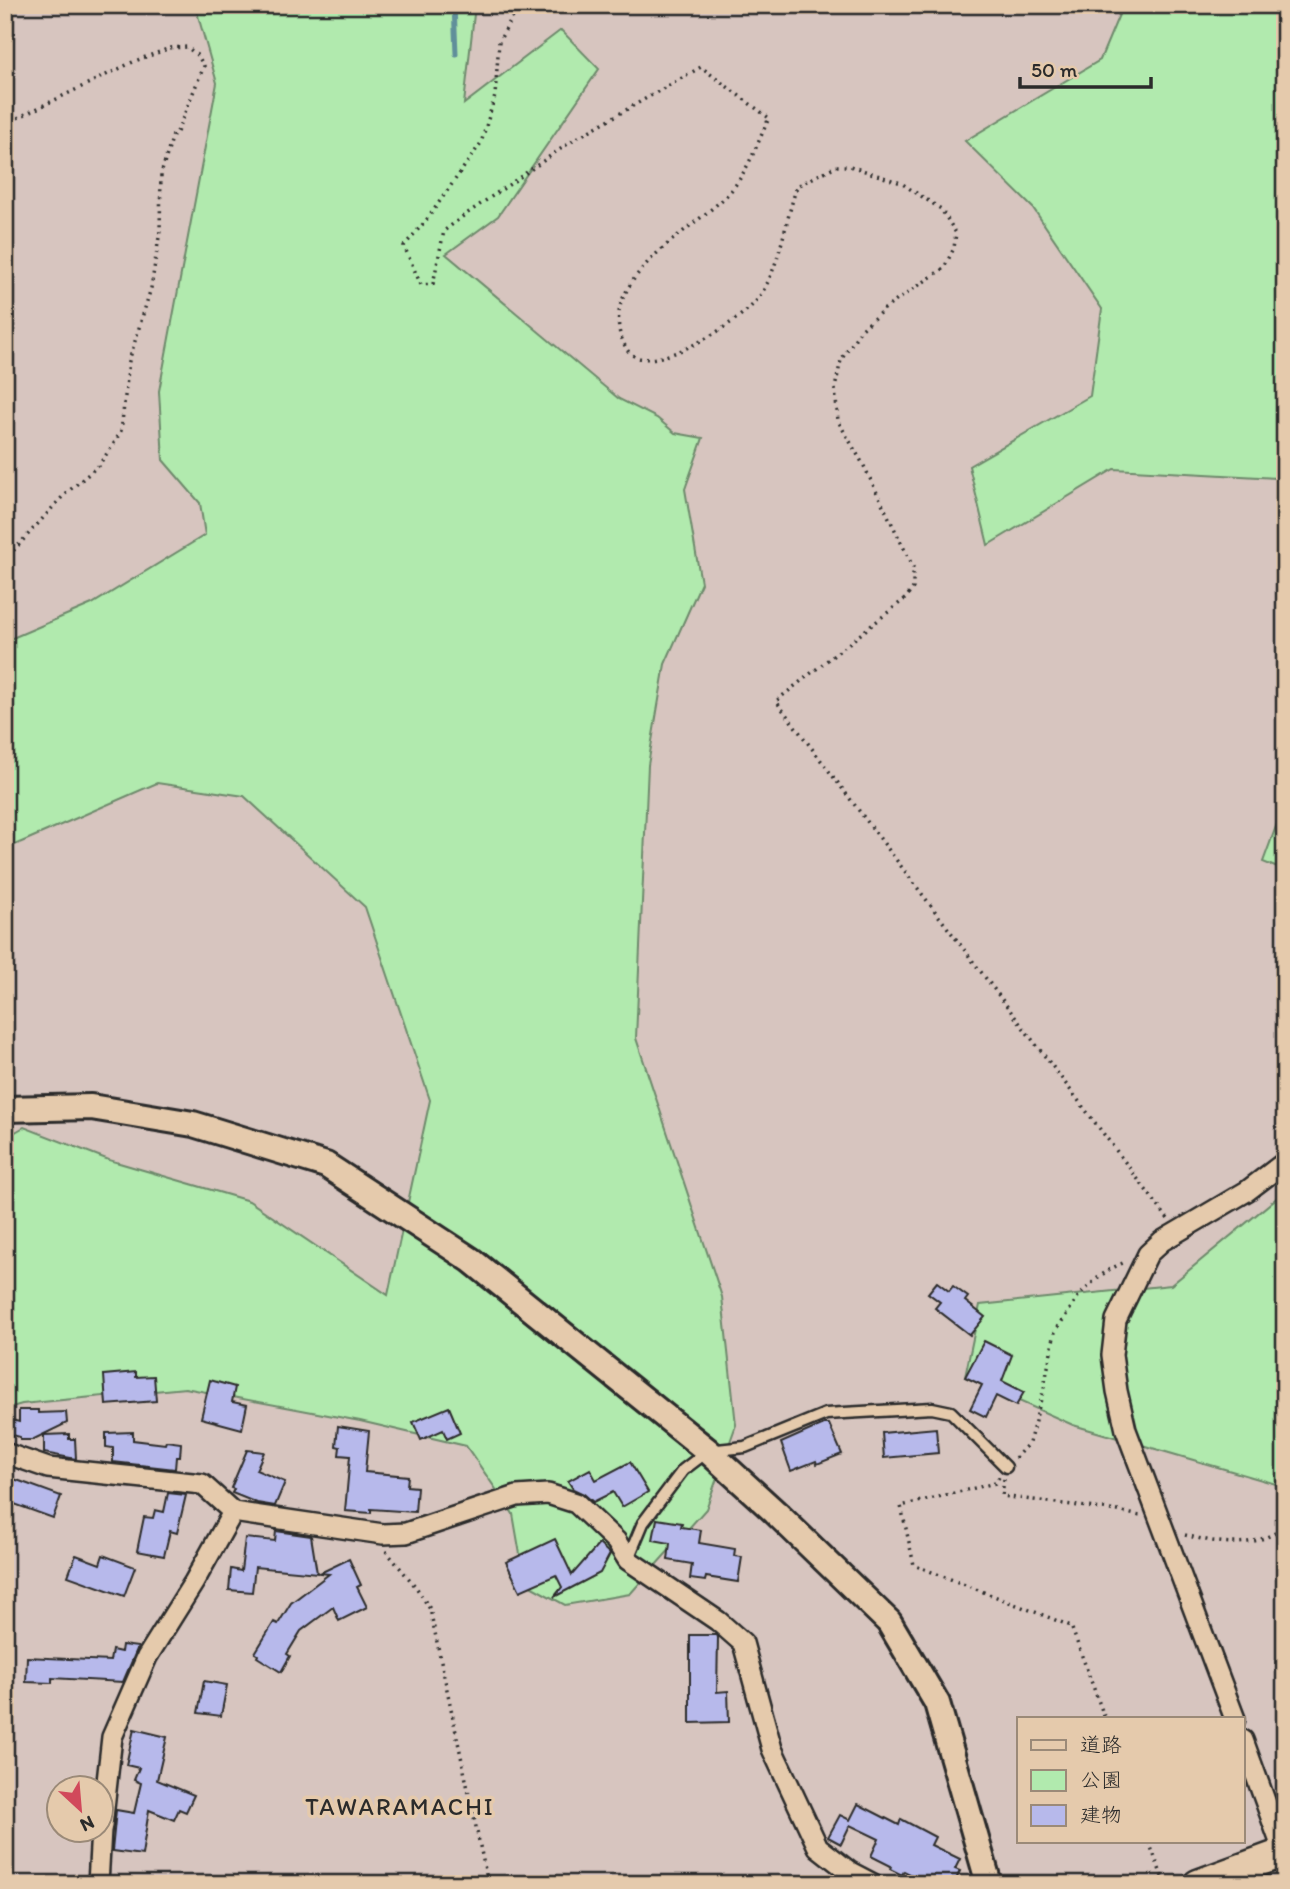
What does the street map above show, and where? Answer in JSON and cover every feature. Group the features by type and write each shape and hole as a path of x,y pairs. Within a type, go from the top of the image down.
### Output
{"main road":[{"path":"1198,1884 1284,1853"}],"street":[{"path":"5,1109 91,1107 193,1124 326,1165 471,1260 708,1451 889,1622 937,1703 989,1884"},
{"path":"1234,1717 1163,1522 1126,1430 1112,1355 1116,1320 1148,1254 1177,1232 1247,1191 1285,1162"},
{"path":"5,1454 48,1468 202,1484 233,1512 383,1534 406,1533 517,1496 548,1494 576,1503 616,1541 628,1560 718,1621 743,1643 772,1749 818,1847 850,1872 873,1884"},
{"path":"107,1773 111,1737 147,1657 194,1582 233,1512"},
{"path":"1244,1743 1284,1853"},
{"path":"98,1884 100,1843"}],"lane":[{"path":"628,1560 643,1524 683,1471 708,1451 745,1447 826,1414 932,1408 951,1412 1006,1467"}],"path":[{"path":"520,5 499,41 495,96 481,143 428,218 404,246 421,285 433,284 444,231 461,217 575,139 701,67 769,118 746,168 726,195 634,277 620,306 619,333 628,351 636,358 660,357 712,337 744,314 758,298 773,269 797,186 836,166 850,166 901,183 941,209 956,233 954,248 944,268 883,310 860,331 841,360 835,388 838,421 863,464 913,567 913,588 906,597 776,702 1177,1232"},
{"path":"5,124 135,61 170,48 187,47 198,56 204,66 177,132 173,135 161,174 160,231 151,288 129,361 121,431 98,466 64,495 5,559"},
{"path":"1104,1717 1071,1626 914,1565 901,1506 995,1483 1029,1443 1055,1332 1078,1297 1110,1269 1148,1254"},
{"path":"1006,1467 1002,1496 1118,1511 1163,1522 1185,1536 1220,1543 1248,1544 1274,1535 1285,1526"},
{"path":"406,1533 386,1550 430,1609 488,1884"},
{"path":"1149,1843 1165,1884"}],"green space":[{"path":"195,5 475,5 464,104 561,30 599,69 498,216 446,254 619,399 657,418 675,433 703,438 685,489 701,583 665,664 648,765 636,1038 722,1297 736,1425 706,1509 630,1594 565,1605 525,1583 513,1514 466,1446 360,1421 185,1388 22,1404 5,1409 5,1138 24,1127 109,1160 249,1201 388,1295 430,1100 365,907 244,796 157,783 10,847 5,843 5,656 10,639 92,604 205,535 200,503 163,460 159,391 217,83"},
{"path":"1123,5 1285,5 1285,512 1277,478 1114,469 988,545 969,466 1090,396 1102,309 1033,208 965,141 1100,60"},
{"path":"1285,802 1285,871 1263,862"},
{"path":"1285,1191 1285,1468 1276,1484 1073,1425 965,1377 980,1305 1171,1285"}],"building":[{"path":"937,1282 949,1291 953,1286 968,1297 965,1301 985,1317 970,1335 935,1308 940,1302 928,1293"},
{"path":"984,1341 1012,1355 1002,1381 1024,1392 1016,1406 996,1396 986,1417 970,1409 982,1385 965,1377"},
{"path":"136,1372 136,1377 154,1376 156,1401 106,1405 104,1375"},
{"path":"210,1380 235,1387 232,1402 247,1405 242,1429 201,1418"},
{"path":"449,1407 460,1433 447,1439 443,1430 421,1440 413,1422"},
{"path":"19,1410 38,1410 38,1413 66,1412 67,1423 32,1440 20,1440 20,1437 5,1433 5,1418 19,1422"},
{"path":"829,1424 842,1454 791,1471 781,1443"},
{"path":"338,1426 369,1431 365,1472 408,1476 407,1486 417,1487 415,1512 371,1509 371,1513 345,1511 350,1456 339,1455 340,1447 336,1446"},
{"path":"936,1428 938,1453 884,1458 882,1433"},
{"path":"133,1432 133,1440 181,1443 180,1457 176,1457 175,1469 113,1462 113,1448 106,1447 106,1433"},
{"path":"69,1434 69,1439 75,1439 76,1459 44,1453 44,1435"},
{"path":"247,1450 264,1452 256,1470 285,1482 275,1506 257,1503 232,1493 234,1489 231,1488"},
{"path":"630,1462 648,1492 622,1507 613,1492 593,1502 573,1489 568,1481 590,1469 596,1480"},
{"path":"14,1479 61,1496 53,1518 6,1501"},
{"path":"168,1493 186,1495 177,1533 170,1531 164,1556 137,1551 144,1517 153,1518 155,1510 164,1512"},
{"path":"657,1519 682,1523 681,1527 701,1530 699,1543 735,1549 734,1556 742,1557 738,1582 706,1577 705,1581 690,1579 692,1564 668,1560 670,1543 653,1540"},
{"path":"276,1531 311,1536 317,1573 255,1567 252,1592 229,1590 231,1569 241,1571 245,1538 275,1541"},
{"path":"555,1539 572,1575 599,1544 610,1554 600,1573 554,1597 562,1587 556,1575 520,1591 506,1562"},
{"path":"76,1555 100,1564 103,1555 135,1567 124,1596 68,1576"},
{"path":"349,1559 361,1585 357,1587 367,1607 339,1621 333,1607 301,1631 287,1654 290,1656 281,1672 257,1657 255,1653 274,1622 278,1624 291,1603 329,1574 320,1573"},
{"path":"690,1635 718,1637 717,1692 728,1691 729,1722 690,1723"},
{"path":"122,1645 138,1647 123,1682 52,1678 52,1683 26,1682 27,1657 110,1661 112,1650 121,1652"},
{"path":"204,1681 227,1685 221,1716 198,1713"},
{"path":"134,1729 167,1737 157,1780 194,1795 186,1812 179,1809 174,1820 149,1810 142,1855 112,1851 113,1843 116,1843 116,1810 134,1813 141,1783 134,1780 139,1768 126,1765"},
{"path":"858,1804 899,1825 901,1819 935,1837 931,1845 960,1859 955,1869 960,1871 954,1884 930,1884 904,1871 902,1875 890,1869 891,1866 871,1856 879,1839 850,1825 841,1844 828,1837 840,1815 850,1820"}],"waterway":[{"path":"454,5 456,54"}],"district":[{"name":"TAWARAMACHI","path":"400,1806"}]}
